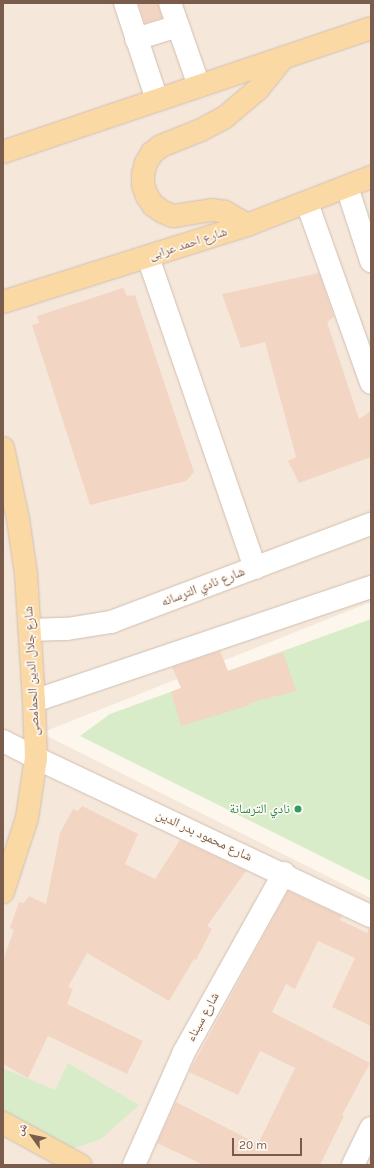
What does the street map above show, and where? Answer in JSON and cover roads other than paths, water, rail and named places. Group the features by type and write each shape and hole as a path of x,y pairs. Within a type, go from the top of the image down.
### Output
{"main road":[{"path":"3,152 371,28"},
{"path":"247,225 224,212 212,210 173,216 163,212 153,205 147,196 143,186 143,174 146,163 152,153 161,146 201,130 224,118 258,89 283,58"},
{"name":"شارع احمد عرابى","path":"3,302 247,225 371,178"},
{"name":"شارع جلال الدين الحمامصى","path":"3,448 18,519 26,574 36,758 27,818 3,892"},
{"path":"3,1123 80,1165"}],"street":[{"path":"125,3 157,100"},
{"path":"170,3 199,86"},
{"path":"136,39 178,26"},
{"path":"347,187 371,261"},
{"path":"307,203 371,383"},
{"path":"148,257 255,568"},
{"name":"شارع نادي الترسانه","path":"30,630 67,629 111,622 371,524"},
{"path":"34,701 371,587"},
{"name":"شارع محمود بدر الدين","path":"3,741 371,916"},
{"name":"شارع سيناء","path":"134,1165 184,1052 284,874"},
{"path":"353,1165 371,1128"}],"place":[{"name":"نادي الترسانة","path":"298,809"}]}
